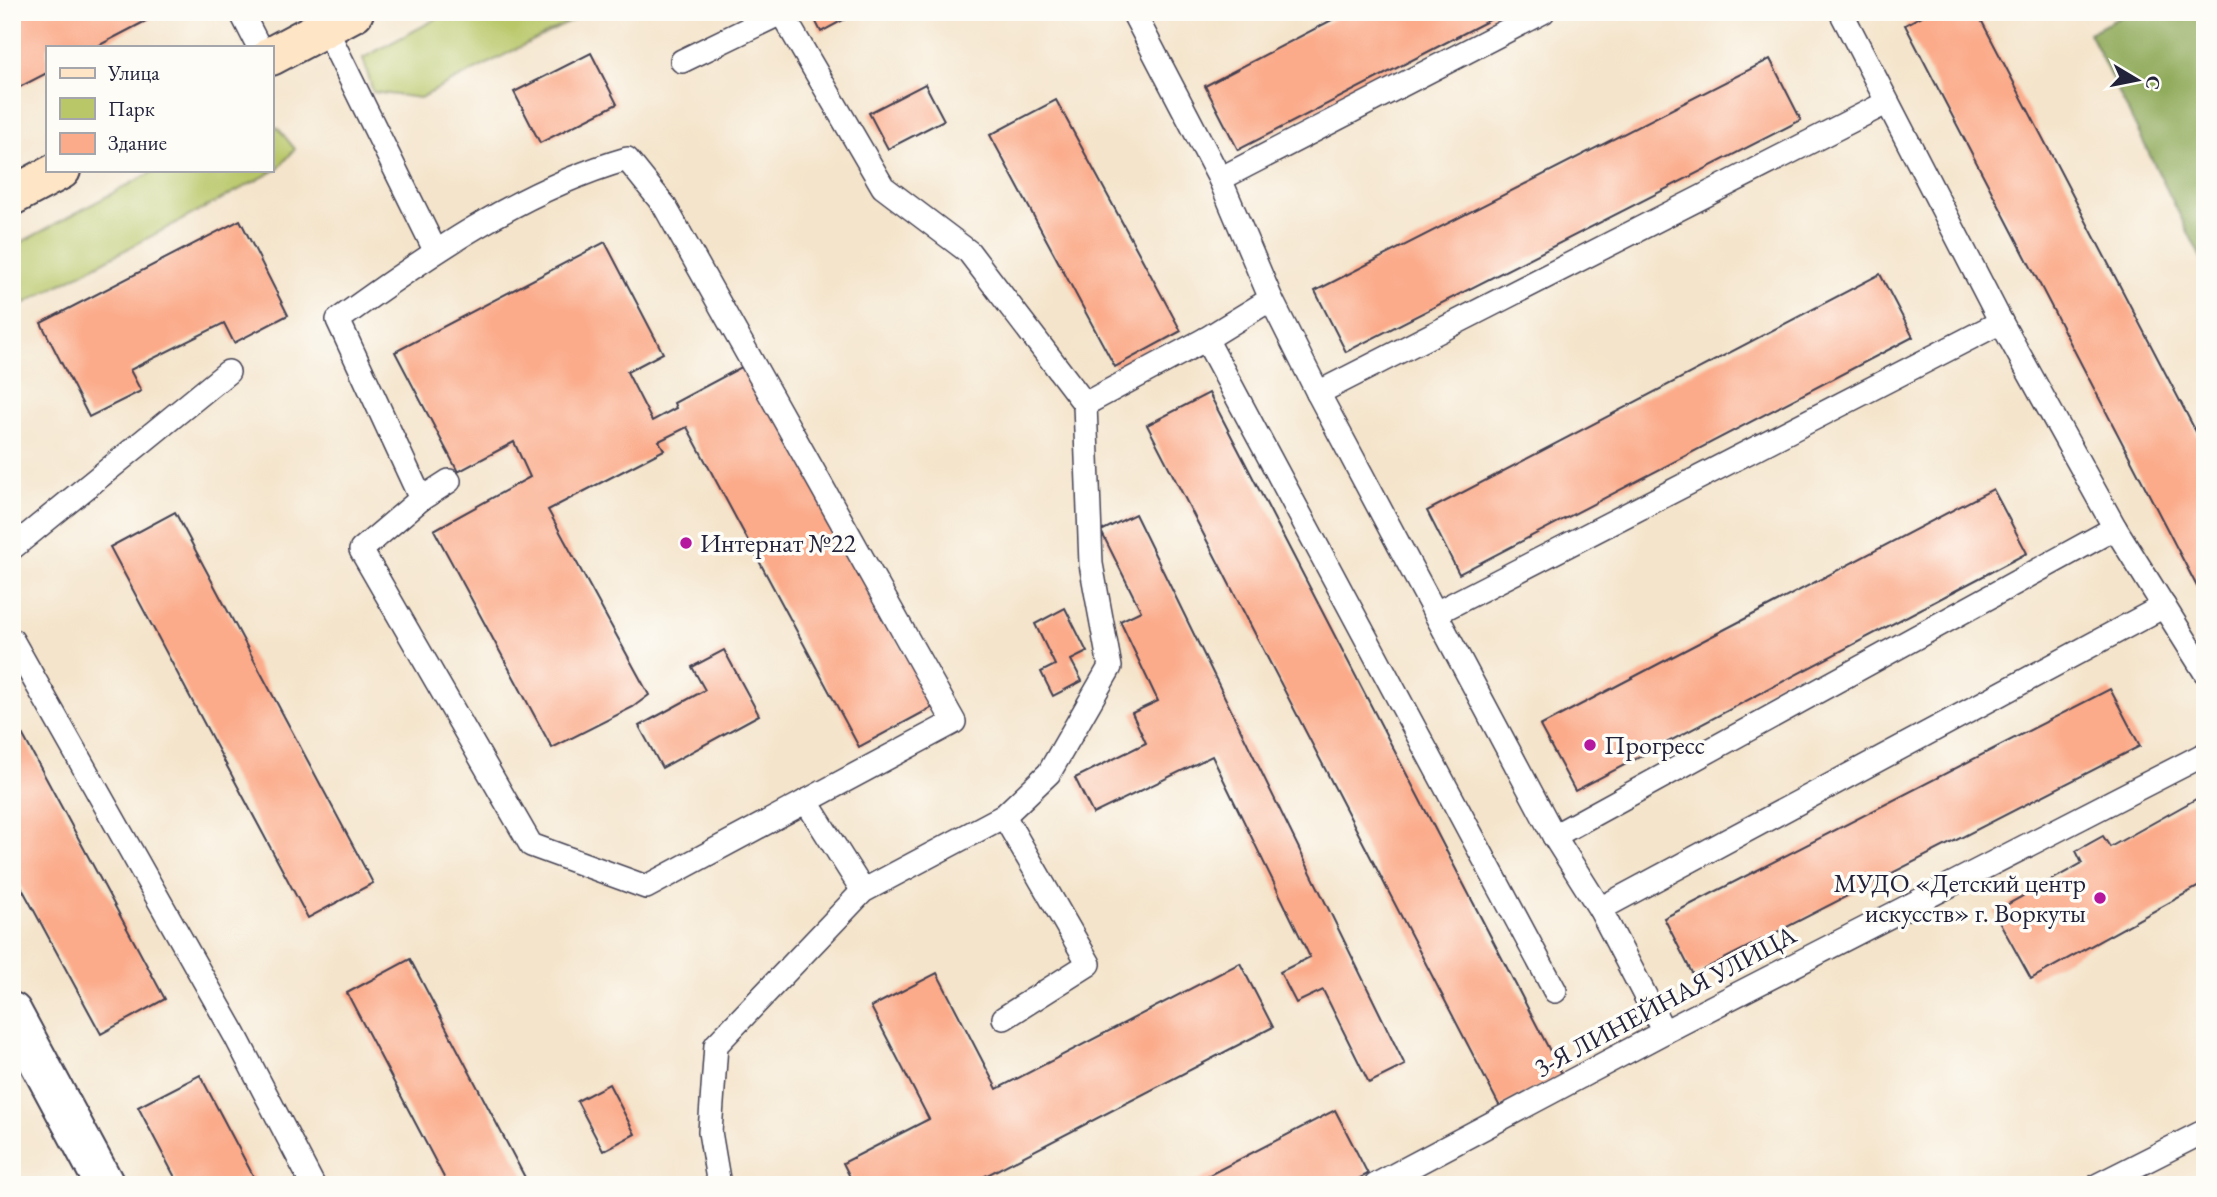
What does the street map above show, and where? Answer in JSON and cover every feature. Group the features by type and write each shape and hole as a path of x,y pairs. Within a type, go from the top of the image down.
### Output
{"main road":[{"path":"273,55 340,20"},
{"path":"12,196 57,172"}],"street":[{"path":"12,1012 105,1185"}],"lane":[{"path":"241,12 258,46"},
{"path":"1133,12 1220,179 1271,299 1318,393 1554,836 1600,909 1664,1032"},
{"path":"1220,179 1543,12"},
{"path":"1841,12 2001,322 2115,528 2205,672"},
{"path":"682,61 781,13 883,187 969,252 1085,404 1091,564 1110,667 1049,773 1004,817 863,891 716,1045 710,1132 719,1185"},
{"path":"340,20 435,250"},
{"path":"1318,393 1886,103"},
{"path":"421,499 338,320 435,250 583,171 627,159 664,205 954,722 646,887 531,845 360,550 421,499 449,481"},
{"path":"1085,404 1206,339 1271,299"},
{"path":"1436,613 2001,322"},
{"path":"1206,339 1555,991"},
{"path":"12,548 228,372"},
{"path":"1554,836 2115,528"},
{"path":"1600,909 2164,606"},
{"path":"12,640 235,1035 313,1185"},
{"name":"3-Я ЛИНЕЙНАЯ УЛИЦА","path":"1376,1185 1664,1032 2205,754"},
{"path":"806,801 863,891"},
{"path":"1004,817 1089,964 1004,1018"},
{"path":"2098,1185 2205,1131"}],"green space":[{"path":"449,12 589,12 420,98 373,92 363,58"},
{"path":"2130,12 2205,12 2205,266 2089,33"},
{"path":"273,127 278,128 295,149 273,172"},
{"path":"152,172 272,172 12,310 12,247"}],"building":[{"path":"12,12 163,12 98,46 46,46 46,74 12,91"},
{"path":"811,12 858,12 821,32"},
{"path":"1347,12 1505,12 1238,150 1205,86"},
{"path":"1929,12 1977,12 2205,449 2205,602 1905,25"},
{"path":"591,53 617,104 540,143 514,92"},
{"path":"1770,59 1801,120 1346,352 1315,291"},
{"path":"925,84 944,120 888,149 869,113"},
{"path":"1056,100 1181,331 1115,367 990,135"},
{"path":"240,220 288,315 234,343 224,323 130,370 141,391 89,417 41,323"},
{"path":"605,242 663,353 627,372 652,421 676,408 674,403 749,363 933,707 859,747 687,427 659,441 664,450 548,510 649,695 633,707 552,748 434,530 530,477 514,442 458,472 395,352"},
{"path":"1880,274 1913,337 1459,574 1427,511"},
{"path":"1209,393 1562,1074 1500,1107 1147,425"},
{"path":"1993,489 2027,553 1575,791 1540,726"},
{"path":"175,512 373,883 308,918 110,547"},
{"path":"1135,514 1405,1065 1369,1083 1323,990 1296,1003 1280,972 1310,957 1212,756 1093,814 1075,778 1146,743 1132,713 1158,701 1120,621 1141,611 1101,531"},
{"path":"1065,608 1087,652 1071,660 1082,681 1053,696 1041,672 1055,665 1035,624"},
{"path":"724,650 759,715 662,768 639,726 705,690 692,667"},
{"path":"2110,689 2140,746 1693,975 1664,918"},
{"path":"12,715 165,999 101,1034 12,870"},
{"name":"МУДО «Детский центр искусств» г. Воркуты","path":"2196,799 2205,815 2205,883 2031,979 1994,912 2082,863 2076,851 2103,836 2110,847"},
{"path":"410,959 529,1185 448,1185 347,993"},
{"path":"1240,963 1273,1027 968,1185 854,1185 843,1163 929,1119 871,1007 937,973 997,1089"},
{"path":"200,1075 258,1185 179,1185 138,1107"},
{"path":"609,1084 635,1134 603,1151 577,1101"},
{"path":"1335,1110 1368,1174 1346,1185 1190,1185"}],"place":[{"name":"Интернат №22","path":"686,543"},
{"name":"Прогресс","path":"1590,745"},
{"name":"МУДО «Детский центр искусств» г. Воркуты","path":"2100,898"}]}
